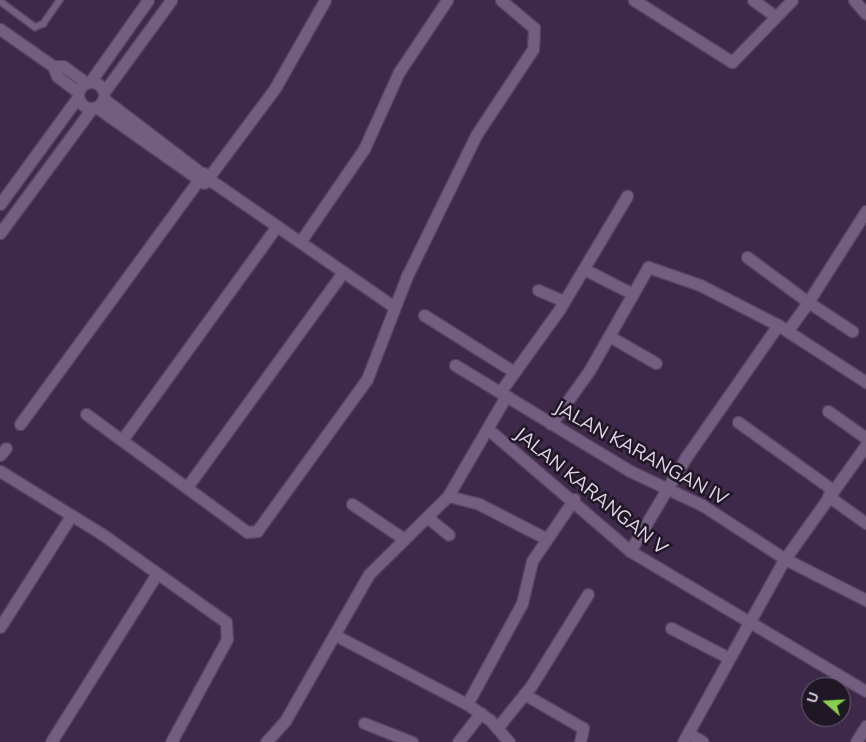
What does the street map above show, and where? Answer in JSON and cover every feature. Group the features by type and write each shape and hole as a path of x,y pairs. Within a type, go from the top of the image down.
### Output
{"street":[{"path":"0,204 148,0"},
{"path":"0,233 99,102 171,0"},
{"path":"20,424 275,88 325,0"},
{"path":"300,242 364,149 399,72 447,0"},
{"path":"86,414 247,532 257,531 367,379 394,307 476,135 536,41 534,28 501,0"},
{"path":"634,0 727,61 743,55 775,16 792,0"},
{"path":"753,0 775,16"},
{"path":"854,0 866,14"},
{"path":"0,29 54,66 63,66 88,82 99,102 206,179 394,307"},
{"path":"54,66 56,76 78,95 83,105 99,102"},
{"path":"266,742 285,721 369,574 448,496 489,430 514,372 564,301 627,196"},
{"path":"630,551 672,488 686,457 783,328 808,302 866,211"},
{"path":"122,440 277,226"},
{"path":"747,257 808,302 852,331"},
{"path":"584,269 631,294"},
{"path":"551,424 609,336 644,269 654,269 700,285 783,328 866,382"},
{"path":"188,487 343,272"},
{"path":"538,290 564,301"},
{"path":"424,315 514,372"},
{"path":"609,336 656,363"},
{"name":"JALAN KARANGAN IV","path":"455,365 630,471 672,488 785,559 866,600"},
{"path":"828,411 866,438"},
{"path":"738,422 831,493 866,523"},
{"name":"JALAN KARANGAN V","path":"489,430 574,499 630,551 750,620 866,691"},
{"path":"703,742 686,738 729,658 785,559 866,445"},
{"path":"0,471 71,516 221,617 228,627 227,639 171,742"},
{"path":"448,496 479,504 547,539"},
{"path":"466,704 522,603 526,577 547,539 574,499"},
{"path":"352,504 404,538"},
{"path":"0,627 24,597 71,516"},
{"path":"428,517 449,535"},
{"path":"51,742 156,575"},
{"path":"497,728 524,694 588,594"},
{"path":"671,628 729,658"},
{"path":"335,635 481,713 509,742"},
{"path":"524,694 583,728 580,742"},
{"path":"458,742 481,713"},
{"path":"364,723 412,742"},
{"path":"856,742 866,726"}],"lane":[{"path":"0,1 35,27 43,24 60,0"}]}
